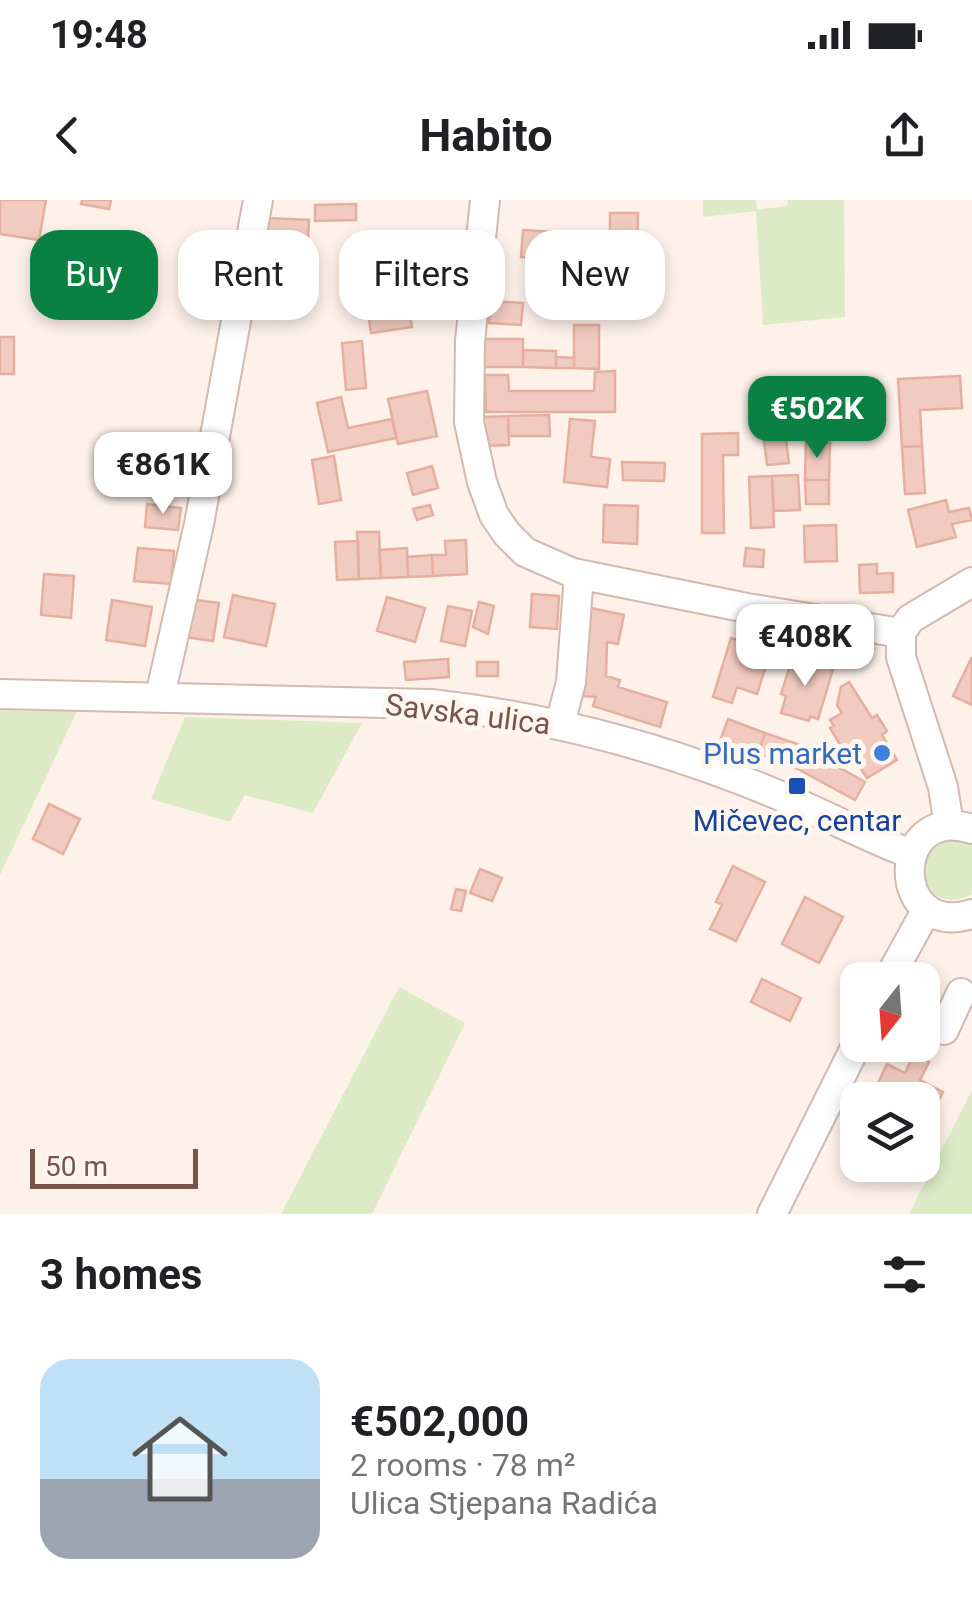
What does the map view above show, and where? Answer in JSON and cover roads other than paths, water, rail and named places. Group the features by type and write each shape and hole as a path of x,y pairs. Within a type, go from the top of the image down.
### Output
{"street":[{"path":"160,696 200,524 258,200"},
{"path":"485,200 467,384 469,422 482,482 506,534 525,552 579,574 747,608 902,633"},
{"path":"560,724 571,682 579,574"},
{"path":"972,582 910,619 902,633 904,669 943,787 961,827 928,834 911,854 908,879 913,893 926,908 949,918 972,914"},
{"name":"Savska ulica","path":"0,694 431,704 501,712 560,724 713,769 911,854"},
{"path":"898,962 926,908"},
{"path":"940,1028 944,1030 961,993"},
{"path":"772,1214 848,1062"}],"place":[{"name":"Plus market","path":"882,753"},
{"name":"Mičevec, centar","path":"797,786"}]}
